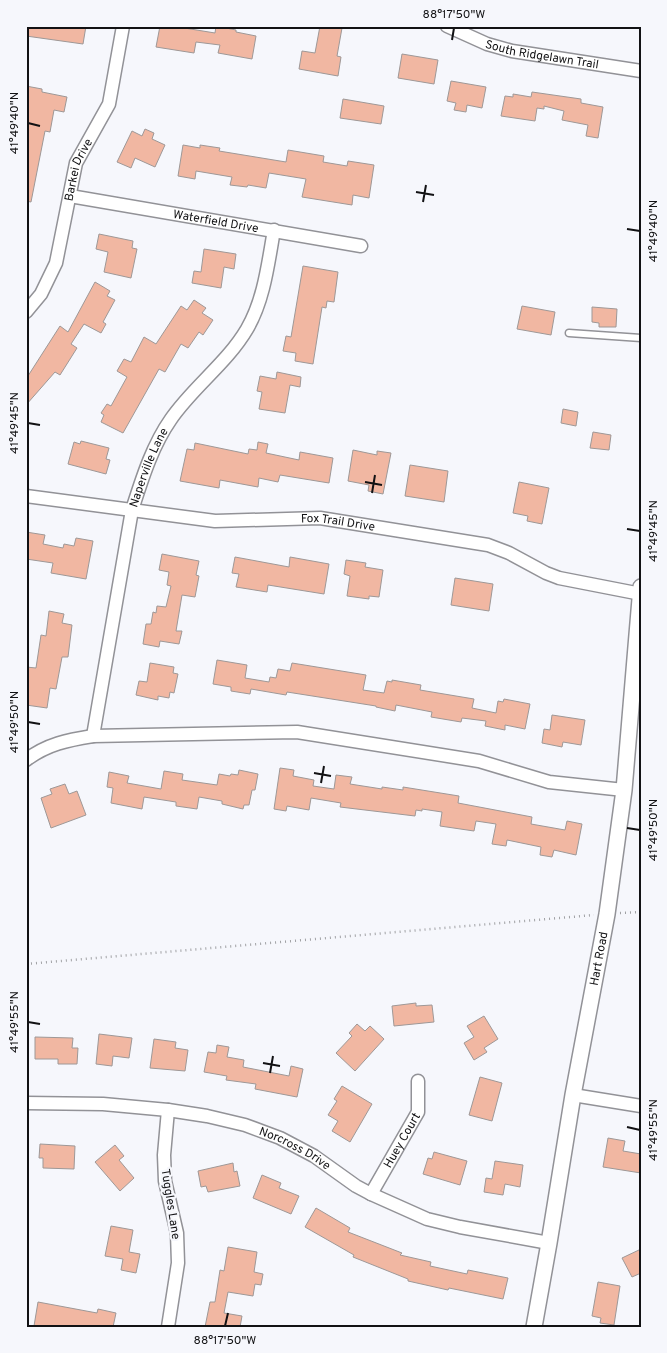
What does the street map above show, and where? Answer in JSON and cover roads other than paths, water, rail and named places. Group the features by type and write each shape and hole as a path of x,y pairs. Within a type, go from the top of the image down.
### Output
{"street":[{"name":"Barkei Drive","path":"26,312 41,294 56,263 79,157 109,104 123,26"},
{"name":"South Ridgelawn Trail","path":"447,26 487,44 512,51 641,72"},
{"name":"Waterfield Drive","path":"70,196 361,246"},
{"name":"Naperville Lane","path":"93,736 132,510 155,447 171,420 237,344 255,314 261,298 274,230"},
{"name":"Fox Trail Drive","path":"26,496 215,521 320,518 357,523 488,545 509,553 559,578 640,592"},
{"name":"Hart Road","path":"534,1327 550,1243 573,1095 607,914 624,790 640,592"},
{"path":"26,760 50,745 66,740 93,736 296,732 479,761 549,782 624,790"},
{"name":"Huey Court","path":"371,1194 418,1112 418,1081"},
{"path":"573,1095 641,1106"},
{"name":"Norcross Drive","path":"26,1103 103,1104 168,1110 207,1116 245,1125 280,1138 314,1156 356,1186 427,1219 460,1227 550,1243"},
{"name":"Tuggles Lane","path":"168,1110 164,1155 165,1181 177,1233 178,1263 168,1327"}],"lane":[{"path":"569,333 641,338"}]}
